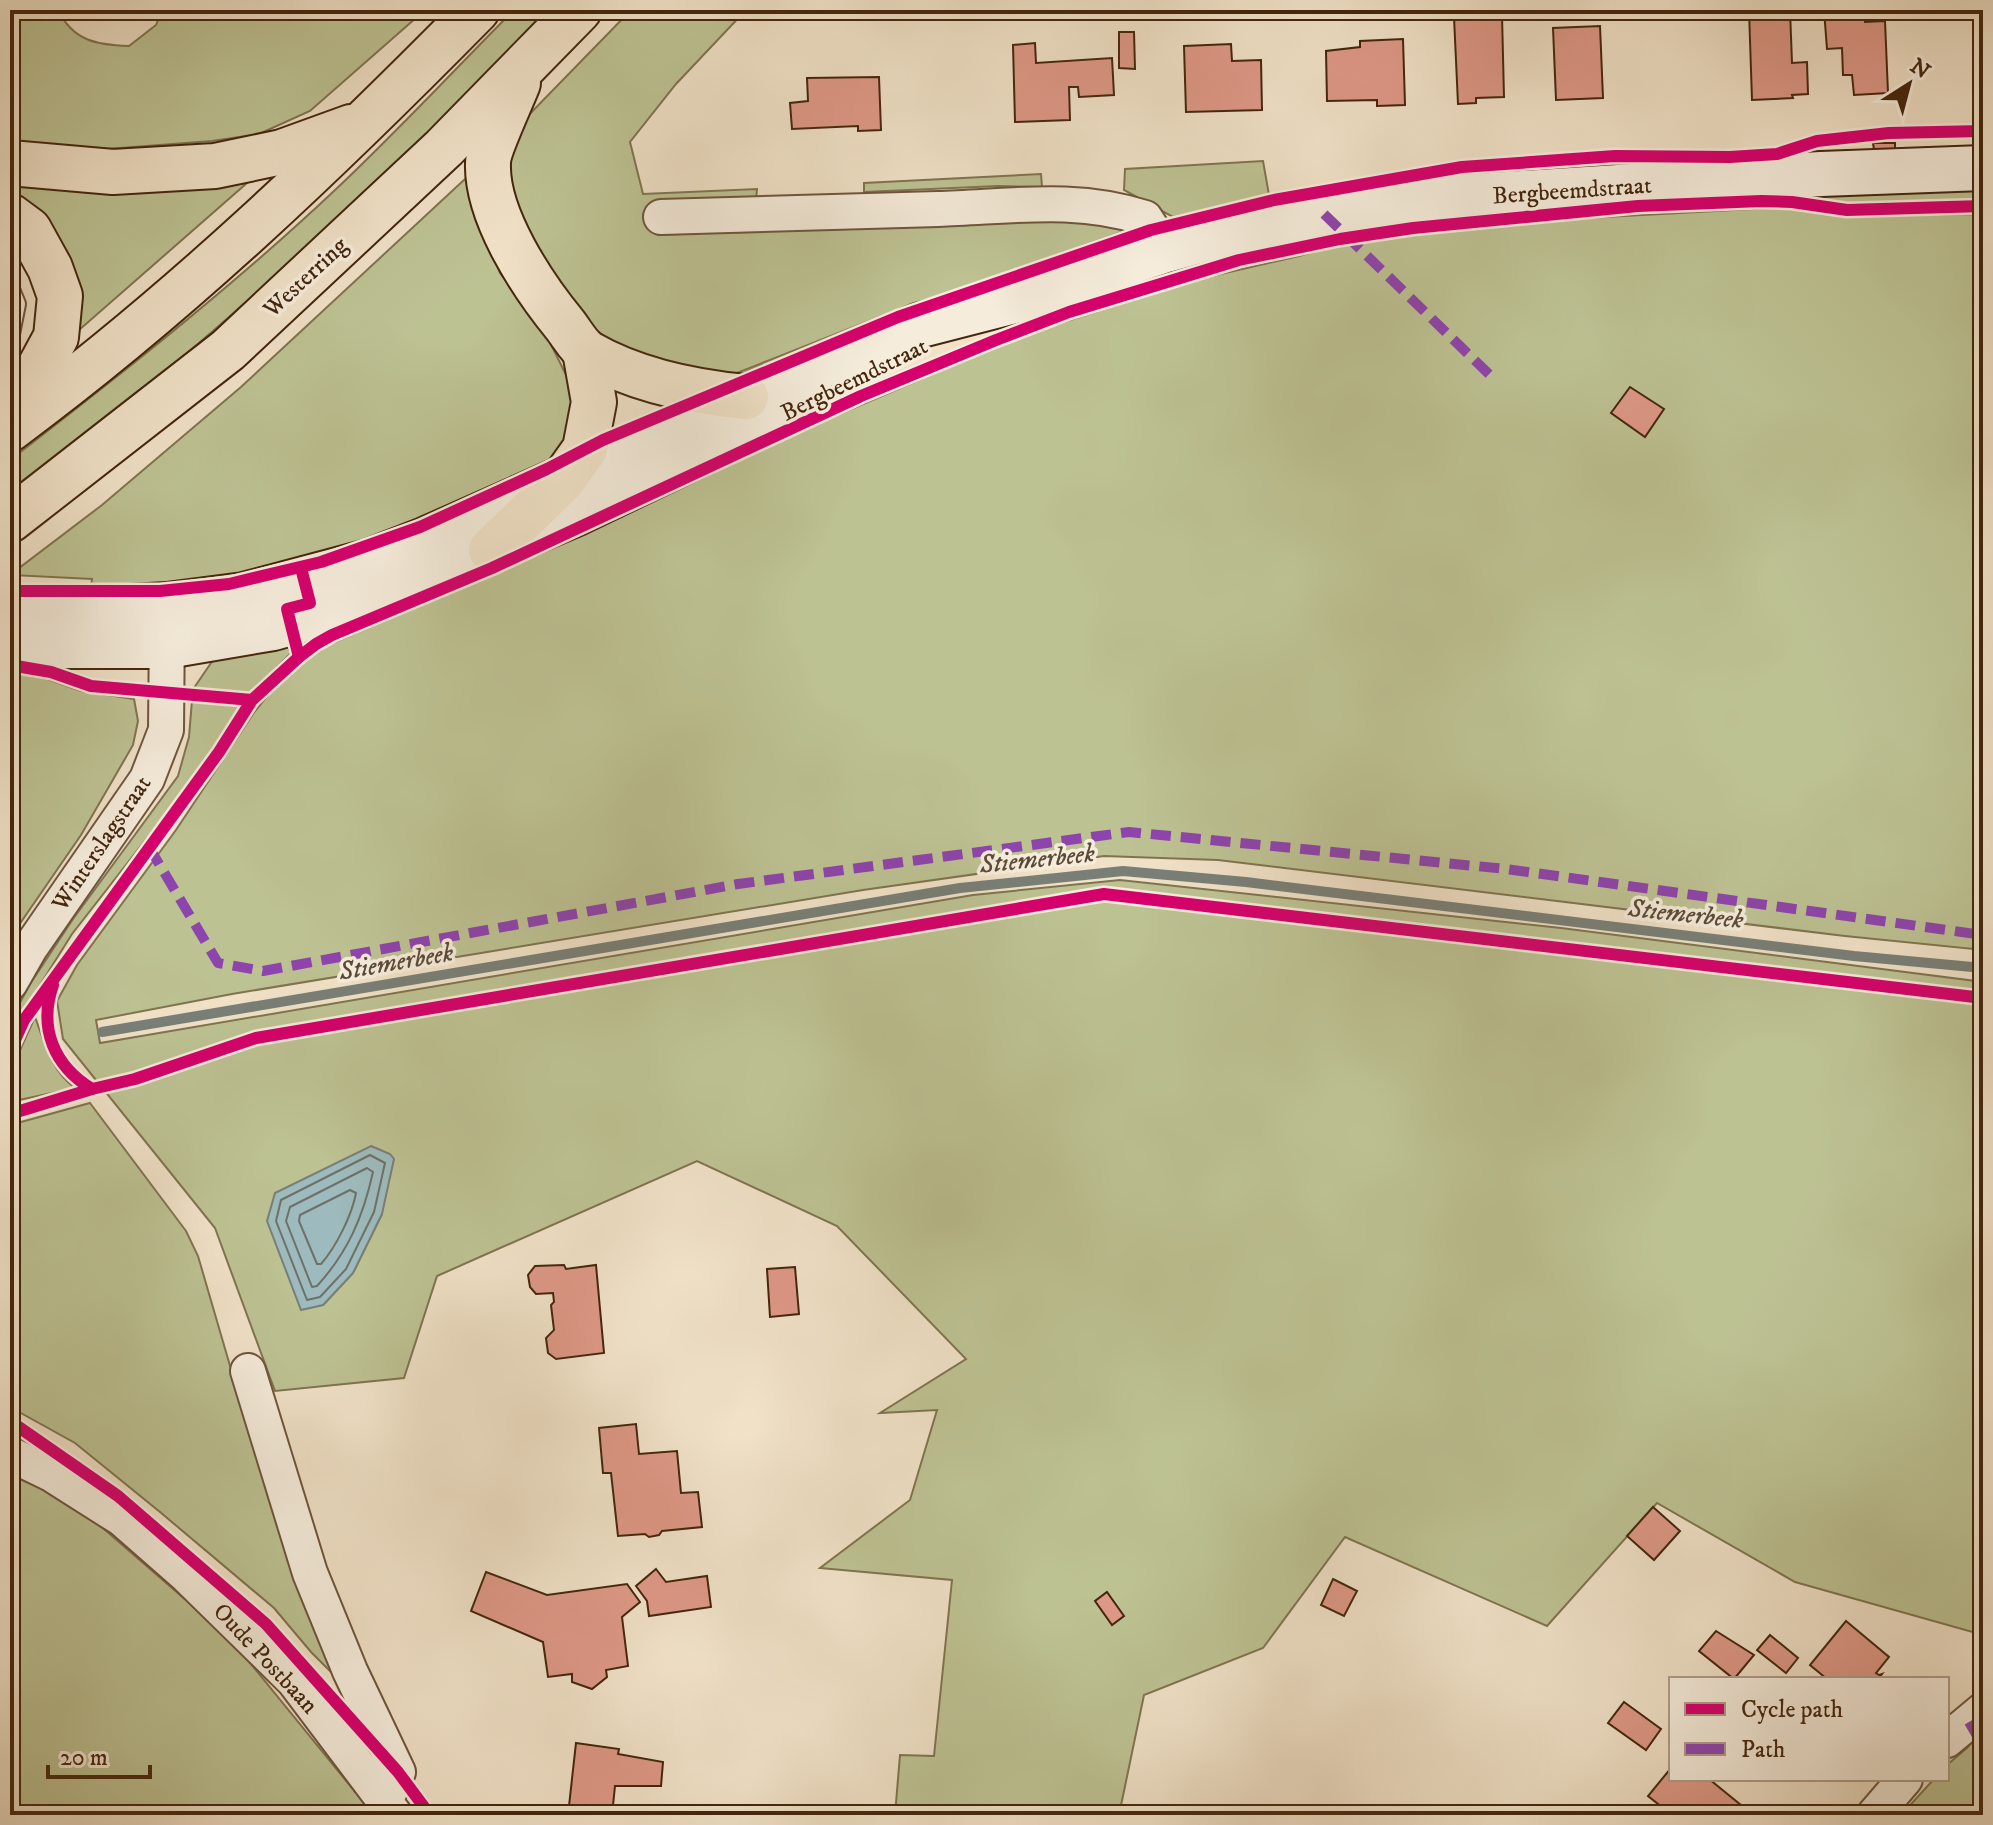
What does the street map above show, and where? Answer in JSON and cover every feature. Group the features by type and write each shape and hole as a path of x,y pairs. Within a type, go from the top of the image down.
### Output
{"highway":[{"path":"10,429 119,345 276,208 477,10"},
{"name":"Westerring","path":"10,520 228,350 444,148 579,10"},
{"path":"526,65 487,161 493,198 512,247 543,298 585,351 639,376 712,394 746,397"},
{"path":"10,163 113,172 215,166 282,152 368,120"},
{"path":"10,216 29,230 50,268 60,296 56,337 10,422"},
{"path":"491,550 563,480 585,449 594,402 585,351"}],"street":[{"name":"Bergbeemdstraat","path":"10,634 30,646 167,626 244,595 368,562 563,480 746,397 921,325 1018,300 1166,250 1227,233 1324,214 1461,197 1821,174 1983,168"},
{"path":"661,217 941,209 1049,202 1098,207 1145,218 1166,250"},
{"name":"Bergbeemdstraat","path":"10,622 36,612 167,626 273,628 299,621 421,579 589,507 1018,300"},
{"name":"Winterslagstraat","path":"10,983 37,937 147,779 166,730 167,626"},
{"name":"Oude Postbaan","path":"248,1371 310,1573 350,1671 398,1772 390,1808"},
{"name":"Oude Postbaan","path":"10,1454 51,1474 122,1519 187,1576 294,1681 390,1808"},
{"path":"1949,1738 1983,1710"},
{"path":"1874,1815 1903,1781"}],"lane":[{"path":"10,287 17,304 10,339"}],"green space":[{"path":"10,10 58,10 79,35 96,42 129,46 156,25 162,10 425,10 310,111 259,134 212,141 94,150 10,145"},
{"path":"514,10 551,10 357,201 222,323 153,382 10,494 10,460 256,262 380,147"},
{"path":"631,10 746,10 676,84 630,142 643,194 757,189 756,201 655,201 658,235 1076,216 1133,228 879,317 727,377 676,371 614,344 579,316 544,275 504,188 518,126"},
{"path":"1263,161 1269,195 1173,217 1124,190 1125,169"},
{"path":"1041,174 1042,187 864,192 864,183"},
{"path":"465,179 500,273 542,326 569,381 574,408 565,454 376,537 296,564 179,584 91,587 92,579 10,575 102,505 241,387"},
{"path":"247,183 78,331 10,195 10,184 189,188"},
{"path":"1983,188 1983,202 1850,205 1802,195"},
{"path":"1788,207 1843,215 1983,214 1983,950 1218,860 1104,856 863,890 232,994 96,1020 100,1043 973,895 1120,880 1561,928 1983,982 1983,1635 1795,1582 1657,1503 1547,1626 1345,1537 1263,1648 1144,1695 1119,1815 895,1815 900,1755 934,1756 952,1580 820,1568 910,1500 937,1410 880,1413 966,1359 837,1226 697,1161 437,1276 404,1378 275,1391 215,1228 63,1039 57,1001 77,965 176,830 255,711 278,683 328,645 464,587 826,420 1026,334 1199,279 1345,243 1513,222","holes":["382,1214 353,1273 323,1305"]},
{"path":"285,640 291,653 251,693 194,688 213,660"},
{"path":"10,672 47,679 81,691 134,699 138,721 133,745 81,835 10,938"},
{"path":"192,700 241,705 208,760 72,934 10,1033 10,1021 30,984 73,919 178,776 189,737"},
{"path":"35,1017 54,1065 75,1088 10,1102 10,1072"},
{"path":"90,1103 186,1231 198,1256 249,1431 343,1684 274,1608 160,1512 75,1443 10,1407 10,1125"},
{"path":"10,1475 41,1488 89,1516 187,1601 242,1653 374,1815 10,1815"},
{"path":"1983,1729 1983,1815 1901,1815 1932,1781 1949,1781 1949,1763"}],"water":[{"path":"371,1146 394,1159 382,1214 353,1273 323,1305 301,1310 267,1221 275,1193"}],"building":[{"path":"1749,10 1790,10 1792,63 1807,62 1808,94 1752,100"},
{"path":"1824,10 1865,10 1865,22 1885,21 1888,93 1854,95 1852,75 1843,75 1842,48 1827,49"},
{"path":"1887,10 1904,10 1904,14 1888,15"},
{"path":"1502,15 1504,97 1476,98 1476,103 1458,104 1454,17"},
{"path":"1600,26 1603,98 1556,100 1553,28"},
{"path":"1119,32 1134,32 1135,69 1119,68"},
{"path":"1403,39 1405,105 1377,106 1377,100 1327,101 1326,51 1360,47 1360,41"},
{"path":"1035,43 1036,63 1112,58 1114,95 1079,97 1078,87 1069,87 1070,120 1015,122 1013,45"},
{"path":"1231,44 1232,61 1261,60 1262,110 1186,112 1184,46"},
{"path":"879,77 881,130 858,131 858,126 792,129 790,103 808,101 807,78"},
{"path":"1873,143 1895,143 1895,150 1874,150"},
{"path":"1630,387 1664,409 1645,437 1611,413"},
{"path":"564,1265 566,1269 596,1265 604,1353 556,1359 548,1353 546,1338 554,1330 553,1293 536,1294 530,1287 528,1275 535,1266"},
{"path":"795,1267 799,1314 770,1317 767,1269"},
{"path":"636,1424 639,1454 677,1451 681,1493 698,1492 702,1527 662,1531 649,1537 645,1534 618,1536 611,1473 603,1473 599,1428"},
{"path":"1653,1507 1680,1531 1654,1560 1627,1536"},
{"path":"656,1569 666,1582 707,1576 711,1607 649,1616 647,1601 636,1586"},
{"path":"486,1572 547,1595 627,1584 640,1602 622,1617 628,1666 606,1670 607,1677 592,1689 572,1682 572,1674 548,1677 543,1642 471,1611"},
{"path":"1333,1579 1357,1591 1344,1616 1321,1605"},
{"path":"1107,1592 1124,1616 1112,1625 1095,1601"},
{"path":"1846,1621 1889,1657 1876,1673 1882,1674 1880,1677 1825,1677 1810,1665"},
{"path":"1716,1631 1754,1655 1736,1677 1732,1677 1699,1651"},
{"path":"1770,1635 1798,1658 1786,1673 1757,1650"},
{"path":"1624,1702 1661,1729 1646,1750 1608,1723"},
{"path":"576,1743 619,1749 618,1754 663,1762 661,1786 615,1786 612,1815 568,1815"},
{"path":"1669,1770 1669,1781 1711,1781 1747,1810 1743,1815 1672,1815 1648,1796"}],"waterway":[{"name":"Stiemerbeek","path":"102,1032 960,888 1123,871 1246,882 1854,956 1983,968"}],"marked path":[{"path":"1324,214 1494,379"},
{"path":"149,847 218,963 263,971 738,884 1129,832 1506,869 1983,935"},
{"path":"1969,1722 1983,1746"}],"cycle path":[{"path":"10,591 160,591 229,584 321,562 420,527 603,440 898,317 1151,230 1274,200 1462,167 1615,156 1730,157 1777,154 1817,141 1889,133 1983,131"},
{"path":"10,1051 24,1020 219,752 252,700 299,657 332,635 492,568 861,396 1069,312 1239,260 1340,239 1413,228 1638,206 1761,201 1847,210 1983,206"},
{"path":"299,657 287,609 310,603 301,568"},
{"path":"10,665 51,672 91,686 252,700"},
{"path":"10,1114 135,1079 256,1038 1104,894 1983,998"},
{"path":"53,985 47,1016 53,1044 68,1069 92,1089"},
{"path":"10,1421 118,1496 266,1624 398,1772 430,1815"}]}
